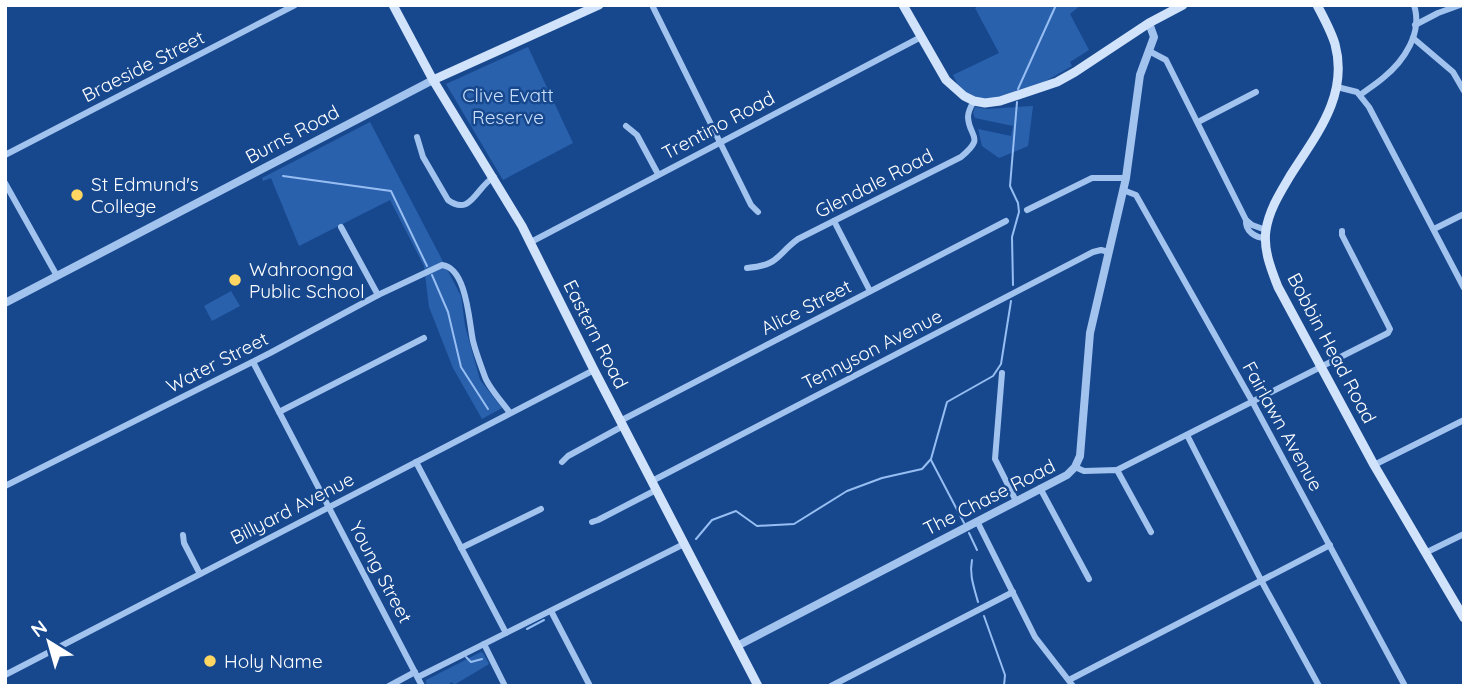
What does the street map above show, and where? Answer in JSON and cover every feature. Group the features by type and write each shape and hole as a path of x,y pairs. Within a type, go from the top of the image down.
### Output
{"main road":[{"name":"Eastern Road","path":"393,5 433,80 531,242 594,370 758,686"},
{"name":"Burns Road","path":"433,80 599,5"},
{"path":"903,5 946,80 958,93 985,103 1000,101 1057,82 1149,23 1183,5"},
{"path":"1266,234 1276,200 1326,120 1337,87 1335,46 1317,5"},
{"name":"Bobbin Head Road","path":"1266,234 1268,257 1278,287 1374,465 1464,618"}],"street":[{"name":"Braeside Street","path":"5,155 295,5"},
{"path":"652,5 751,205 758,212"},
{"path":"1360,95 1383,79 1404,55 1416,31 1414,5"},
{"path":"1415,24 1460,5"},
{"name":"The Chase Road","path":"737,646 1067,475 1075,467 1080,456 1090,333 1126,178 1140,75 1154,37 1149,23"},
{"name":"Trentino Road","path":"531,242 921,37"},
{"path":"1413,38 1453,72 1464,91"},
{"path":"1149,51 1166,60 1246,220 1266,234"},
{"name":"Burns Road","path":"5,303 433,80"},
{"path":"1337,87 1357,92 1368,107 1462,282"},
{"path":"1198,122 1256,92"},
{"name":"Glendale Road","path":"747,268 771,262 796,241 961,157 975,141 968,119 974,101"},
{"path":"626,126 638,135 658,174"},
{"path":"417,137 423,157 452,204 462,206 469,203 485,181 494,177"},
{"path":"1027,210 1091,178 1126,178"},
{"path":"5,183 57,276"},
{"path":"483,186 491,184 500,187"},
{"name":"Fairlawn Avenue","path":"1123,190 1136,195 1252,401 1405,686"},
{"path":"1434,229 1464,214"},
{"path":"834,221 870,291"},
{"name":"Alice Street","path":"562,462 622,424 1006,221"},
{"path":"341,228 378,295"},
{"path":"1075,467 1084,471 1117,471 1383,336 1390,329 1342,231"},
{"name":"Tennyson Avenue","path":"652,481 1093,252 1109,252"},
{"name":"Water Street","path":"5,486 253,362 378,295 442,265 447,265 454,271 462,286 467,298 474,343 487,382 510,413"},
{"path":"279,412 424,338"},
{"name":"Young Street","path":"253,362 422,686"},
{"name":"Billyard Avenue","path":"5,676 594,370"},
{"path":"1002,373 995,459 1016,501"},
{"path":"1374,465 1464,420"},
{"path":"1187,435 1319,686"},
{"path":"416,462 506,633"},
{"path":"1117,471 1151,533"},
{"path":"1040,488 1088,579"},
{"path":"592,522 656,490"},
{"path":"461,548 541,509"},
{"path":"977,521 1035,637 1071,683 1330,545"},
{"path":"1425,553 1464,534"},
{"path":"183,535 184,543 200,574"},
{"path":"389,686 484,644 684,544"},
{"path":"831,686 1013,592"},
{"path":"551,611 590,686"},
{"path":"484,644 505,686"}],"green space":[{"path":"979,5 1081,5 1070,14 1089,50 1070,62 1072,66 1032,89 996,100 971,98 961,91 953,75 999,53 975,8"},
{"name":"Clive Evatt Reserve","path":"528,47 573,143 503,180 446,84"},
{"path":"1033,106 1028,146 999,158 982,146 978,129 1011,136 1013,126 975,118 975,107 987,109"},
{"path":"370,122 461,296 465,326 480,380 502,408 482,419 453,368 429,307 424,266 390,200 299,246 271,178 263,181 262,178"},
{"path":"231,291 240,306 212,321 204,306"},
{"path":"481,652 489,664 454,685 452,682 446,686 427,686 426,680"}],"waterway":[{"path":"1018,89 1056,5"},
{"path":"1013,285 1012,237 1019,212 1010,186 1017,102"},
{"path":"283,176 391,191 427,266"},
{"path":"432,275 448,312 461,367 488,409"},
{"path":"696,539 712,520 736,511 757,526 794,524 847,491 882,478 922,469 931,459 947,402 993,376 1001,364 1011,301"},
{"path":"931,460 964,523"},
{"path":"969,533 977,550"},
{"path":"972,560 972,576 978,602"},
{"path":"984,616 1005,675 1004,686"},
{"path":"527,629 544,620"},
{"path":"466,657 471,662 482,659"}],"place":[{"name":"St Edmund's College","path":"77,195"},
{"name":"Wahroonga Public School","path":"235,280"},
{"name":"Holy Name","path":"210,661"}]}
